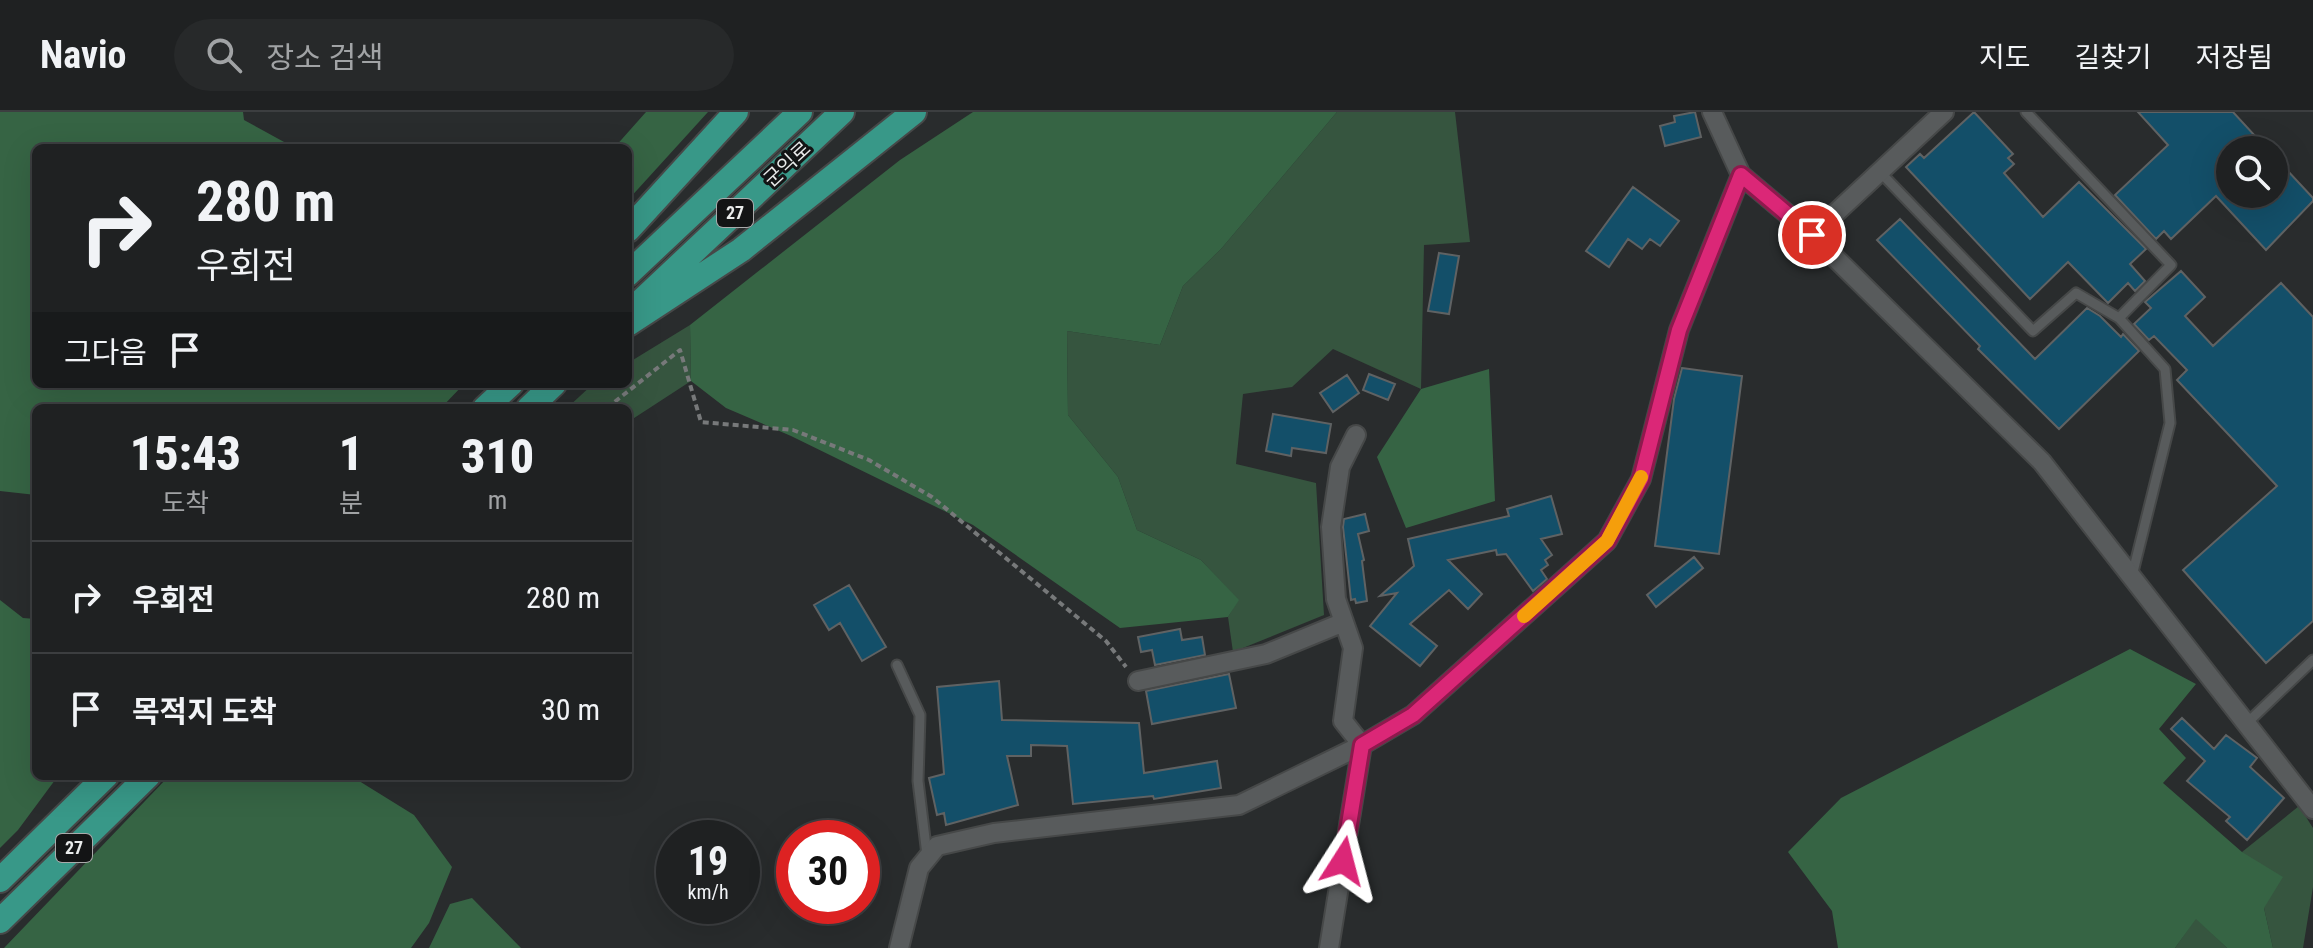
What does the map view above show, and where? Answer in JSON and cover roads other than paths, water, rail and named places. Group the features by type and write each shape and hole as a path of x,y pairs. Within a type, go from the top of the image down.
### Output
{"highway":[{"path":"632,226 736,112"},
{"name":"군익로","path":"632,270 800,112"},
{"name":"군익로","path":"632,310 842,112"},
{"path":"632,321 741,250 914,112"},
{"path":"488,404 501,388"},
{"path":"489,404 507,388"},
{"path":"533,404 550,388"},
{"name":"27","path":"0,880 102,780"},
{"name":"27","path":"0,921 144,780"}],"street":[{"path":"1712,112 1741,175 1812,235 2042,462 2313,809"},
{"path":"1812,235 1944,112"},
{"path":"899,948 919,868 937,846 994,833 1239,805 1362,745 1413,715 1607,541 1641,479 1679,330 1741,175"},
{"path":"1329,948 1362,745 1343,721 1353,648 1336,599 1331,527 1340,467 1356,435"},
{"path":"1138,681 1266,654 1344,622"}],"lane":[{"path":"2026,112 2171,265 2119,318"},
{"path":"1880,172 2033,331 2076,293 2119,318 2165,369 2170,423 2132,577"},
{"path":"2246,724 2313,660"},
{"path":"897,665 920,715 918,781 927,858"}]}
